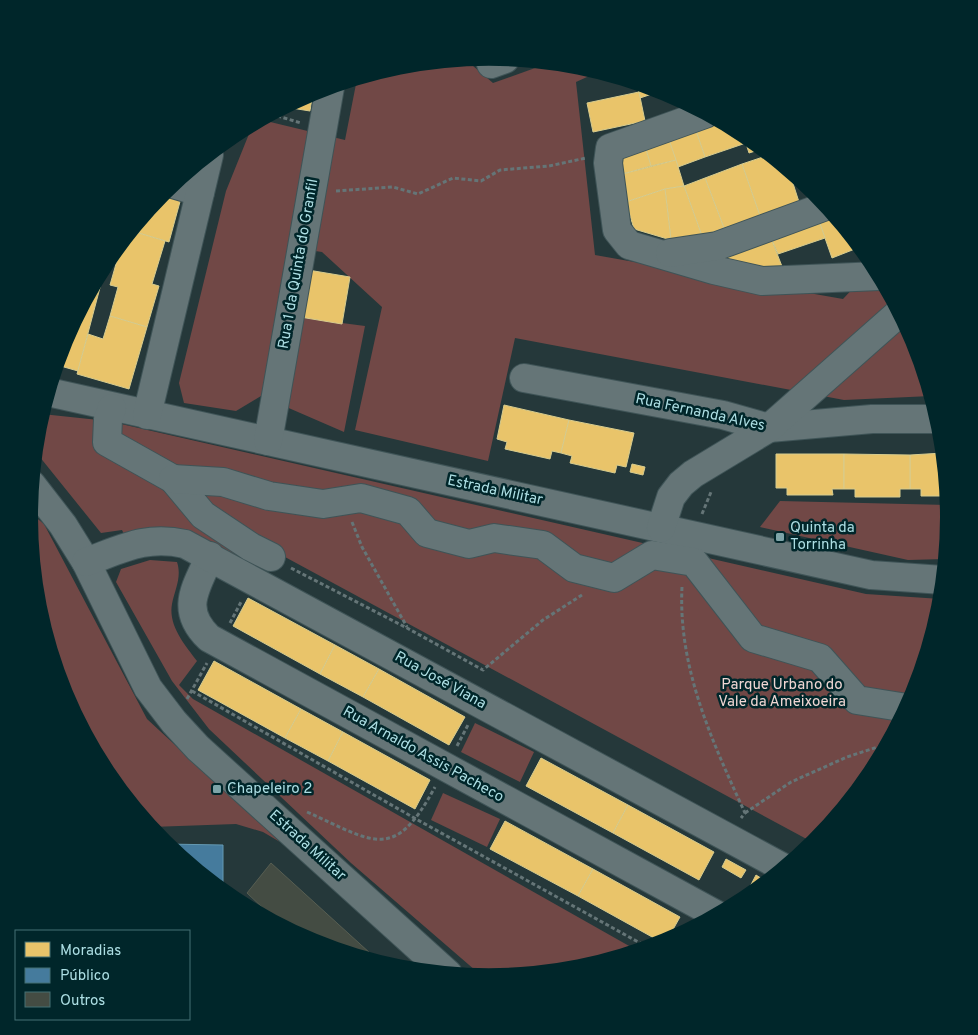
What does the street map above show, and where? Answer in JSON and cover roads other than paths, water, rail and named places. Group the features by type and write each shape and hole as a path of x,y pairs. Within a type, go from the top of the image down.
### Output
{"street":[{"name":"Rua 1 da Quinta do Granfil","path":"268,441 329,96"},
{"path":"697,117 610,148 608,163 618,230 629,244 714,270 762,281 870,276"},
{"path":"147,415 207,165"},
{"path":"182,187 200,192"},
{"path":"663,254 717,246 818,209"},
{"path":"661,528 671,497 693,474 769,428 894,318"},
{"name":"Rua Fernanda Alves","path":"524,378 723,416 769,428 872,419 930,419"},
{"name":"Estrada Militar","path":"55,394 112,408 871,575 936,580"},
{"path":"112,408 108,419 107,442 173,479 203,515 251,547 271,557"},
{"path":"173,479 223,482 276,498 323,504 361,498 408,511 427,533 469,544 494,538 543,545 574,568 614,578 652,556 694,562 753,638 820,658 858,700 899,707"},
{"name":"Estrada Militar","path":"38,493 63,525 86,562 148,688 174,722 198,748 439,966"},
{"name":"Rua José Viana","path":"86,562 147,540 166,539 185,544 778,865"},
{"name":"Rua Arnaldo Assis Pacheco","path":"210,556 192,595 192,612 198,627 209,638 710,911"}],"place":[{"name":"Quinta da Torrinha","path":"780,537"},
{"name":"Chapeleiro 2","path":"217,789"}],"park label":[{"name":"Parque Urbano do Vale da Ameixoeira","path":"782,694"}]}
